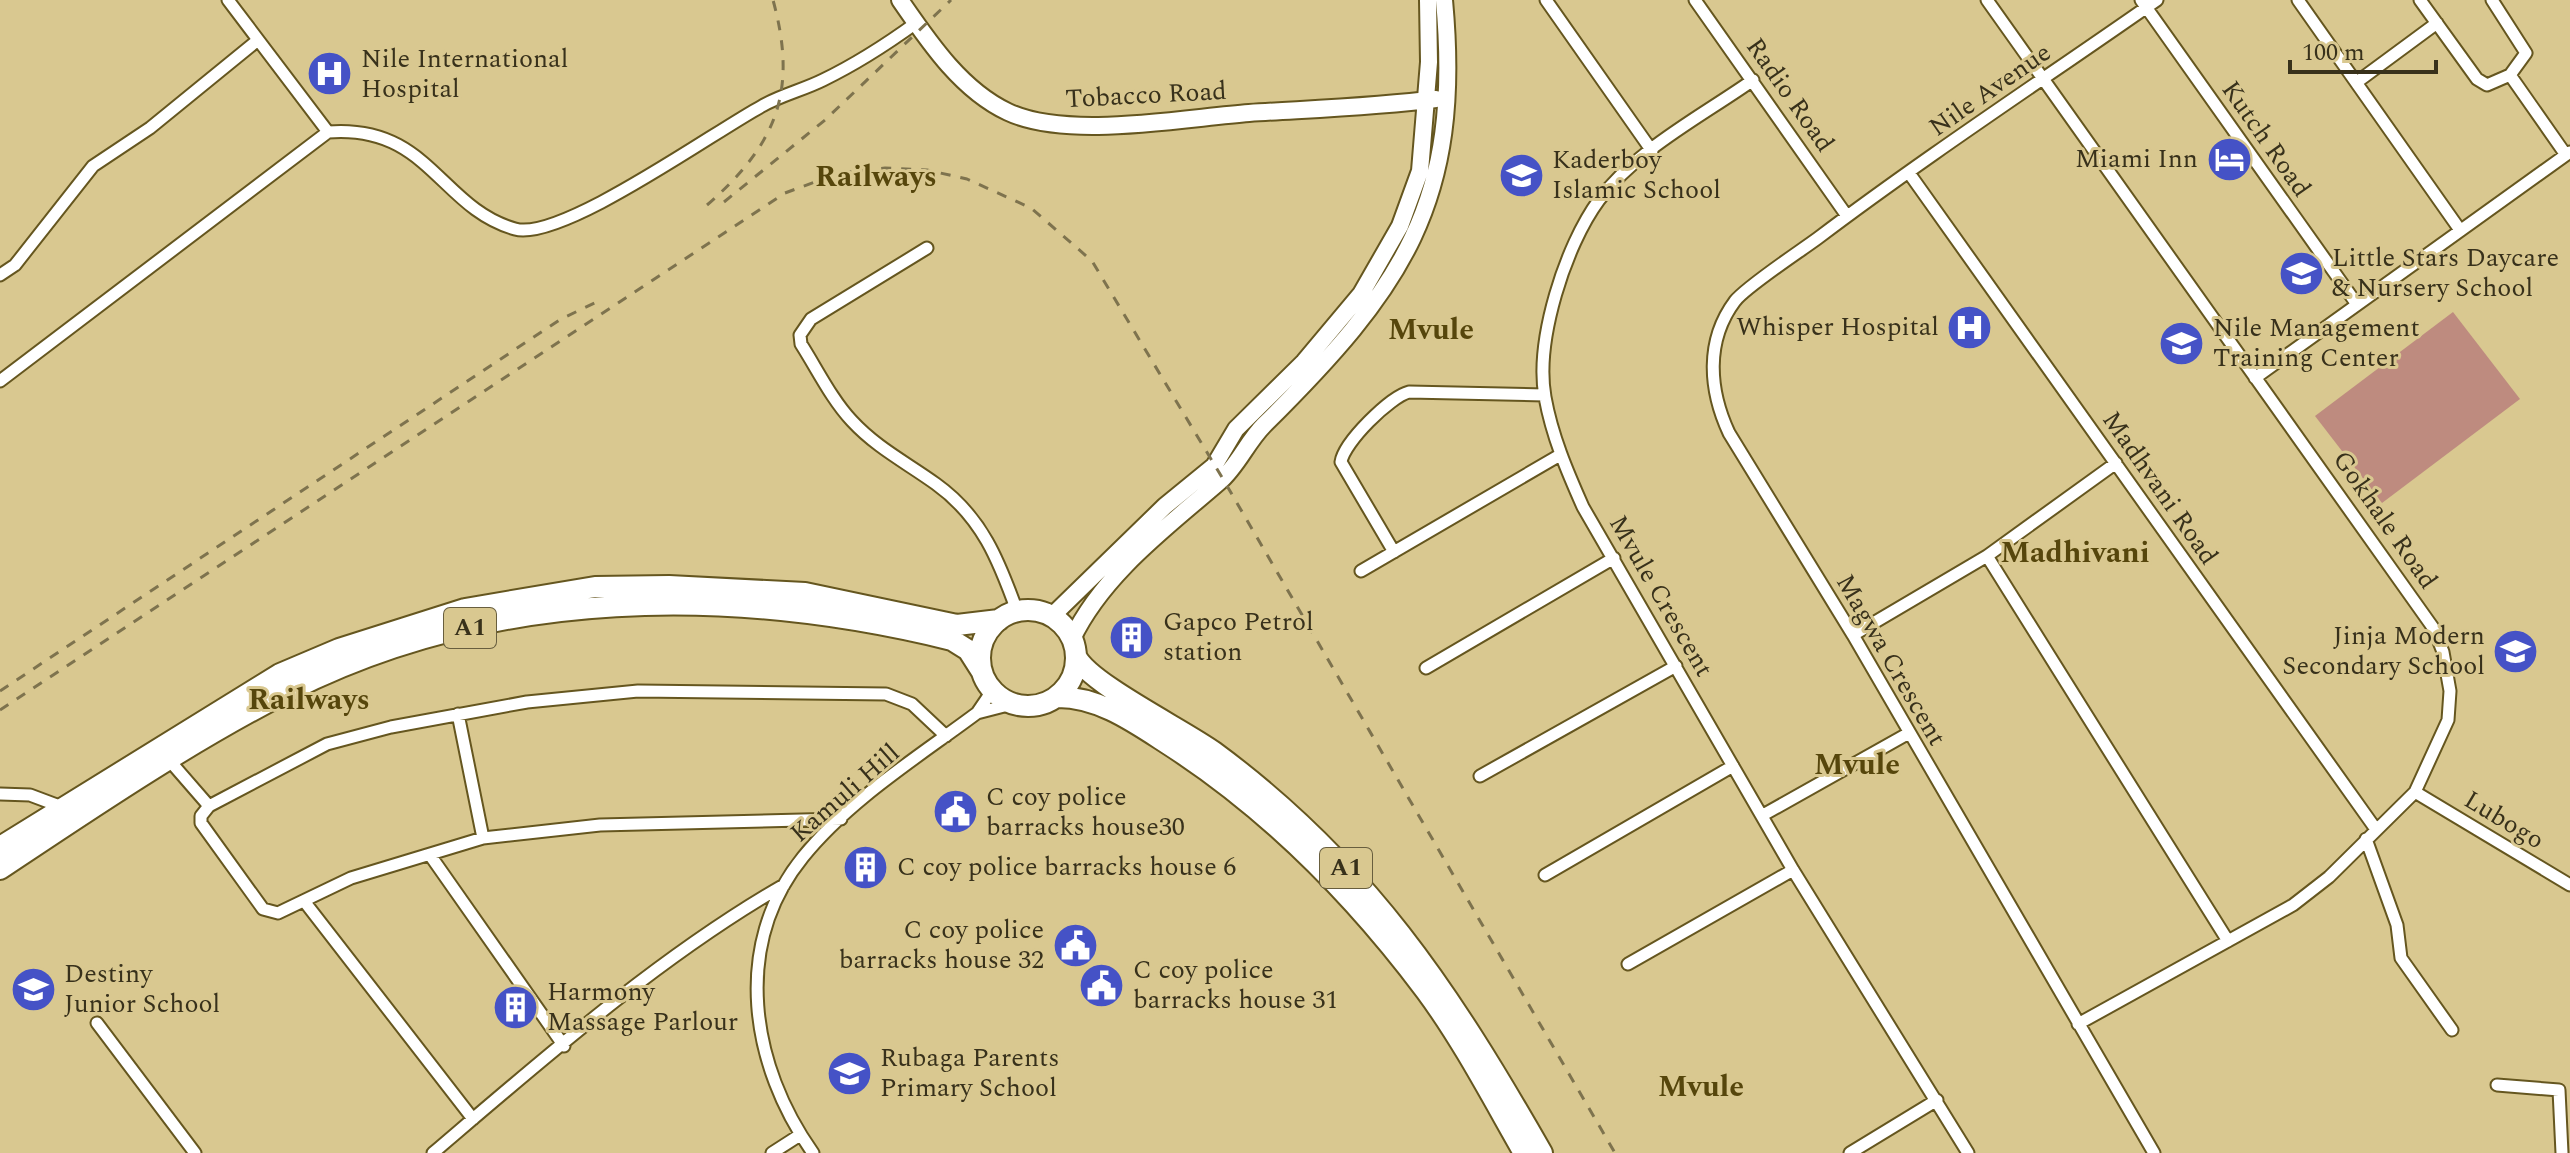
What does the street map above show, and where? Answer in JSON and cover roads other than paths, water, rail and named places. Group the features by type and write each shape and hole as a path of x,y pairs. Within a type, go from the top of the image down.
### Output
{"highway":[{"name":"A1","path":"0,847 280,674 465,609 595,587 735,587 836,598 957,625 1029,610 1052,616 1074,648 1081,667 1097,681 1155,712 1263,789 1353,875 1437,978 1542,1153"},
{"name":"A1","path":"0,869 169,760 289,691 351,664 484,624 602,606 718,603 833,615 952,640 968,650 992,691 1012,704 1044,704 1058,697 1093,700 1206,768 1302,849 1427,992 1524,1153"},
{"path":"982,672 981,649 1008,616"},
{"path":"1058,697 1075,672 1074,648"}],"street":[{"path":"228,0 328,132"},
{"name":"Tobacco Road","path":"900,0 969,87 989,102 1032,121 1091,125 1446,98"},
{"path":"1052,616 1165,506 1214,466 1236,429 1304,362 1361,294 1390,247 1411,197 1423,150 1428,0"},
{"path":"1074,648 1087,608 1173,519 1223,479 1247,442 1319,370 1386,289 1420,225 1441,147 1448,44 1444,0"},
{"path":"1546,0 1652,151"},
{"name":"Radio Road","path":"1695,0 1847,216"},
{"name":"Gokhale Road","path":"1987,0 2434,629 2443,652 2450,691 2448,720 2415,792 2375,828 2329,877 2293,905 2078,1024"},
{"name":"Nile Avenue","path":"1847,216 2043,80 2144,4 2157,0"},
{"path":"2298,0 2460,230"},
{"path":"2420,0 2477,79 2487,85 2510,75 2526,53 2492,0"},
{"name":"Kutch Road","path":"2144,4 2356,303"},
{"path":"0,381 328,132 371,133 388,140 423,161 498,222 517,230 536,230 551,226 624,188 762,106 824,80 916,23"},
{"path":"2357,82 2437,23"},
{"path":"0,275 15,265 93,166 150,128 258,40"},
{"path":"2255,378 2568,154 2510,75"},
{"name":"Mvule Crescent","path":"1753,80 1652,151 1599,200 1569,260 1551,316 1544,395 1560,455 1583,507 1793,870 1968,1153"},
{"name":"Madhvani Road","path":"1909,173 2375,828"},
{"name":"Magwa Crescent","path":"1847,216 1737,298 1714,345 1713,377 1718,409 1729,433 1853,635 2154,1153"},
{"path":"927,248 811,319 800,335 801,344 850,419 883,451 946,492 976,521 989,540 1008,616"},
{"path":"1394,552 1341,462 1349,445 1371,421 1399,395 1409,392 1544,395"},
{"path":"1361,571 1560,455"},
{"path":"1853,635 1987,556 2116,463"},
{"path":"1987,556 2228,941"},
{"path":"1426,668 1614,558"},
{"path":"1480,776 1676,666"},
{"name":"Kamuli Hill","path":"813,1153 800,1135 769,1074 760,1037 757,1000 763,943 784,885 802,859 841,819 977,713 992,691"},
{"path":"841,819 600,825 483,838 351,878 278,913 263,909 201,823 201,816 209,806 311,749 391,727 599,693 851,692 900,697 923,712 946,736"},
{"name":"Kamuli Hill","path":"977,713 1012,704"},
{"path":"458,714 483,838"},
{"path":"1763,815 1909,733"},
{"path":"169,760 209,806"},
{"path":"1545,875 1733,766"},
{"name":"Lubogo","path":"2415,792 2570,885"},
{"path":"0,794 30,795 62,807"},
{"path":"2366,839 2397,925 2401,958 2452,1030"},
{"path":"430,855 564,1046"},
{"path":"1628,964 1793,870"},
{"path":"433,1153 635,987 737,912 784,885"},
{"path":"304,901 473,1119"},
{"path":"97,1023 195,1153"},
{"path":"2497,1085 2559,1090 2562,1153"},
{"path":"1850,1153 1937,1100"},
{"path":"772,1153 800,1135"}],"railway":[{"path":"707,205 750,160 776,114 782,89 783,62 773,0"},
{"path":"724,202 825,120 951,0"},
{"path":"0,710 785,193 839,173 885,168 927,170 967,179 1031,208 1092,261 1223,479 1615,1153"},
{"path":"0,691 561,319 603,299"}],"place":[{"name":"Nile International Hospital","path":"330,74"},
{"name":"Miami Inn","path":"2229,159"},
{"name":"Kaderboy Islamic School","path":"1521,175"},
{"name":"Little Stars Daycare & Nursery School","path":"2301,273"},
{"name":"Whisper Hospital","path":"1970,327"},
{"name":"Nile Management Training Center","path":"2182,343"},
{"name":"Gapco Petrol station","path":"1132,637"},
{"name":"Jinja Modern Secondary School","path":"2516,651"},
{"name":"C coy police barracks house30","path":"955,812"},
{"name":"C coy police barracks house 6","path":"866,867"},
{"name":"C coy police barracks house 32","path":"1075,945"},
{"name":"C coy police barracks house 31","path":"1102,985"},
{"name":"Destiny Junior School","path":"33,989"},
{"name":"Harmony Massage Parlour","path":"516,1007"},
{"name":"Rubaga Parents Primary School","path":"849,1073"}],"district":[{"name":"Railways","path":"876,177"},
{"name":"Mvule","path":"1431,330"},
{"name":"Madhivani","path":"2075,553"},
{"name":"Railways","path":"309,700"},
{"name":"Mvule","path":"1857,765"},
{"name":"Mvule","path":"1701,1087"}]}
